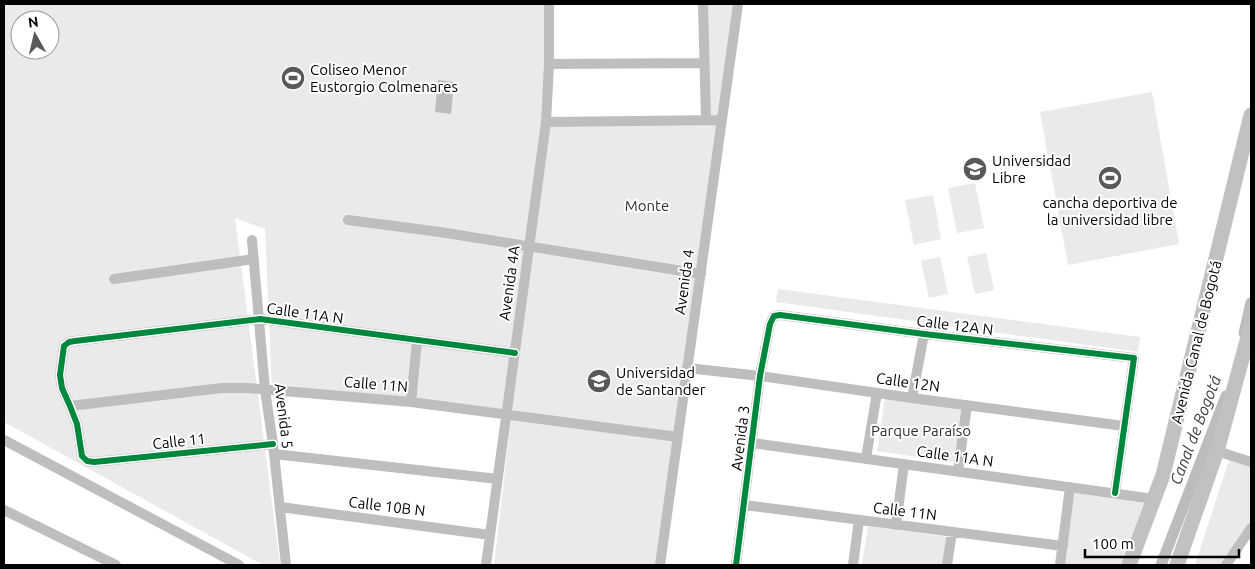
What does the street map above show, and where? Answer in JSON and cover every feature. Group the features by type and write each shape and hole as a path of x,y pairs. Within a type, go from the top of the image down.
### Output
{"main road":[{"name":"Avenida Canal de Bogotá","path":"1129,565 1163,475 1251,115"},
{"path":"1177,565 1217,451 1249,346 1251,326"}],"street":[{"name":"Avenida 4A","path":"486,565 546,122 549,64 549,4"},
{"path":"703,4 706,120"},
{"name":"Avenida 4","path":"660,565 738,4"},
{"path":"549,64 704,63"},
{"path":"546,122 722,120"},
{"path":"348,220 440,232 701,274"},
{"name":"Avenida 5","path":"252,240 266,390 286,565"},
{"path":"114,279 254,259"},
{"name":"Calle 12A N","path":"774,316 1134,358 1124,426"},
{"name":"Avenida 3","path":"736,565 760,376 770,324 774,316"},
{"name":"Calle 11A N","path":"87,461 82,456 77,424 62,388 60,375 64,346 70,342 260,318 515,354"},
{"path":"912,398 924,334"},
{"path":"411,402 417,341"},
{"name":"Calle 12N","path":"687,368 760,376 1124,426"},
{"name":"Calle 11N","path":"70,406 222,388 266,390 411,402 678,437"},
{"path":"866,458 877,393"},
{"path":"958,471 967,405"},
{"path":"1115,493 1124,426"},
{"path":"4,440 239,565"},
{"name":"Calle 11A N","path":"752,443 1154,499"},
{"name":"Calle 11","path":"87,461 274,449 498,479"},
{"path":"1217,451 1251,462"},
{"path":"896,525 904,464"},
{"path":"1060,565 1070,487"},
{"name":"Calle 11N","path":"744,505 1063,546"},
{"name":"Calle 10B N","path":"280,507 490,535"},
{"path":"4,510 116,565"},
{"path":"854,565 859,520"},
{"path":"1226,565 1251,528"},
{"path":"946,565 952,532"}],"green space":[{"name":"Monte","path":"4,4 551,4 546,122 722,120 662,565 494,565 511,419 272,389 265,229 235,218 280,565 263,565 4,422"},
{"path":"706,4 734,4 719,116 708,117"},
{"name":"cancha deportiva de la universidad libre","path":"1152,92 1179,244 1068,265 1040,112"},
{"path":"975,183 984,228 957,233 948,188"},
{"path":"933,195 941,239 914,245 905,200"},
{"path":"986,253 994,290 975,294 967,257"},
{"path":"940,257 948,294 929,298 921,261"},
{"path":"778,289 1140,337 1138,352 776,302"},
{"name":"Parque Paraíso","path":"885,397 965,409 957,463 877,451"},
{"path":"1230,457 1251,464 1251,521 1222,565 1195,565"},
{"path":"1074,493 1146,503 1130,565 1063,565"},
{"path":"868,526 948,537 944,565 862,565"}],"shaded area":[{"path":"438,80 454,82 451,114 435,112"}],"waterway":[{"name":"Canal de Bogotá","path":"1244,333 1251,303"},
{"name":"Canal de Bogotá","path":"1161,565 1226,396"}],"cycle path":[{"path":"736,565 760,376 770,324 774,316 780,315 1134,358 1115,493"},
{"path":"273,444 94,462 87,461 82,456 77,424 62,388 60,375 64,346 69,342 75,341 260,319 515,353"}],"place":[{"name":"Coliseo Menor Eustorgio Colmenares","path":"293,78"},
{"name":"Universidad Libre","path":"975,169"},
{"name":"cancha deportiva de la universidad libre","path":"1110,178"},
{"name":"Universidad de Santander","path":"599,381"}]}
